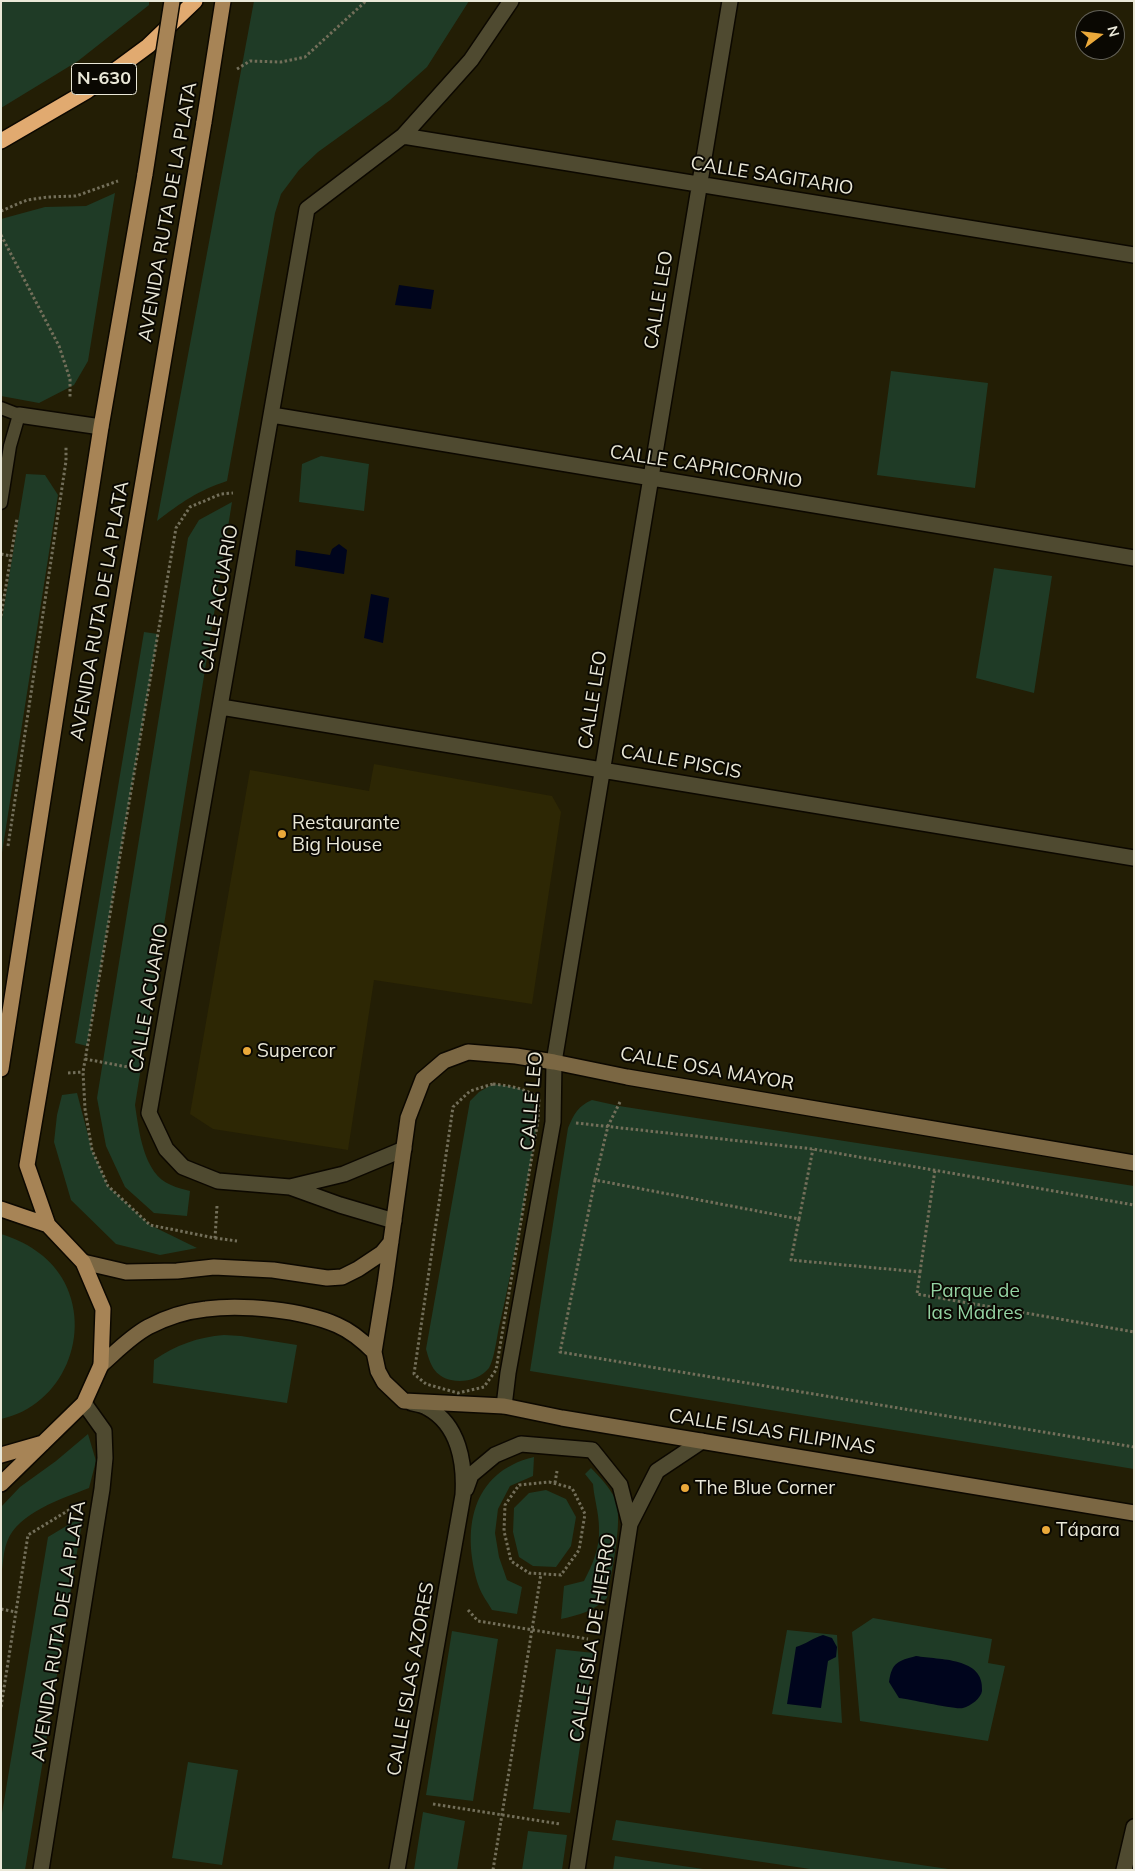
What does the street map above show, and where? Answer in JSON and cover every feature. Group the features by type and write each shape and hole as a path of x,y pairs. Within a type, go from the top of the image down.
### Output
{"highway":[{"name":"N-630","path":"1,142 87,91 148,46 195,1"}],"main road":[{"name":"AVENIDA RUTA DE LA PLATA","path":"1,1069 101,427 145,174 172,1"},
{"name":"AVENIDA RUTA DE LA PLATA","path":"48,1225 27,1165 223,1"},
{"name":"CALLE OSA MAYOR","path":"374,1352 408,1118 424,1079 444,1061 468,1052 516,1056 554,1062 627,1077 1134,1162"},
{"path":"1,1209 48,1225 83,1262 103,1309 101,1365 84,1403 1,1484"},
{"path":"83,1262 126,1272 177,1271 214,1267 274,1270 327,1278 342,1276 358,1269 382,1253 391,1242"},
{"path":"101,1365 148,1327 182,1314 216,1308 259,1308 313,1317 337,1325 361,1339 374,1352 378,1370 384,1382 404,1401"},
{"name":"CALLE ISLAS FILIPINAS","path":"404,1401 504,1406 562,1418 1134,1513"},
{"path":"1,1455 45,1442"}],"street":[{"name":"CALLE ACUARIO","path":"290,1187 218,1181 183,1167 166,1149 148,1113 221,707 307,209 403,136 471,60 511,1"},
{"name":"CALLE LEO","path":"504,1406 508,1373 553,1122 554,1062 730,1"},
{"name":"CALLE SAGITARIO","path":"403,136 1134,255"},
{"path":"19,415 101,427"},
{"name":"CALLE CAPRICORNIO","path":"272,415 1134,558"},
{"name":"CALLE PISCIS","path":"221,707 1134,858"},
{"path":"290,1187 344,1174 404,1149"},
{"path":"290,1187 340,1205 394,1221"},
{"name":"CALLE ISLAS AZORES","path":"397,1870 463,1495 464,1475 456,1437 443,1421 427,1407 404,1401"},
{"name":"AVENIDA RUTA DE LA PLATA","path":"41,1870 102,1489 105,1458 104,1431 84,1403"},
{"name":"CALLE ISLA DE HIERRO","path":"577,1870 630,1524 657,1471 702,1441"},
{"name":"CALLE ISLAS AZORES","path":"463,1495 471,1475 495,1455 521,1444 592,1450 620,1485 630,1524"},
{"path":"1124,1870 1134,1827"}],"lane":[{"path":"1,408 19,415 10,446 1,503"}],"path":[{"path":"1,235 59,346 70,379 68,421"},
{"path":"7,854 66,461"},
{"path":"218,1181 215,1238 150,1225 108,1186 92,1150 85,1109 83,1072 176,528 190,507 221,494 258,492"},
{"path":"1,616 17,519"},
{"path":"1,554 11,556"},
{"path":"60,1074 83,1072"},
{"path":"493,1084 512,1086 531,1092 539,1098 538,1120 496,1370 484,1387 458,1392 426,1384 414,1374 453,1107 470,1091 493,1084"},
{"path":"620,1102 608,1126 595,1180 560,1352 1134,1447"},
{"path":"570,1122 813,1149 1134,1205"},
{"path":"813,1149 791,1260 920,1272"},
{"path":"935,1170 917,1294 1134,1332"},
{"path":"595,1180 799,1219"},
{"path":"549,1482 572,1488 585,1514 579,1550 561,1574 541,1574 529,1574 511,1561 504,1531 506,1505 519,1485 549,1482"},
{"path":"1,1706 28,1535 102,1489"},
{"path":"493,1870 541,1574"},
{"path":"1,1609 16,1612"},
{"path":"468,1609 478,1621 596,1639"},
{"path":"425,1803 568,1826"}],"shaded area":[{"path":"374,764 552,796 561,812 532,1004 374,980 348,1150 213,1129 190,1114 250,770 369,791"}],"green space":[{"path":"1,1 149,1 149,5 78,61 1,108"},
{"path":"254,1 469,1 427,67 390,100 318,152 299,170 281,194 275,213 227,481 190,498 157,521"},
{"path":"115,193 88,361 74,385 39,403 1,396 1,219 45,207 86,206"},
{"path":"891,371 988,383 975,488 877,475"},
{"path":"321,456 369,464 364,511 299,502 302,464"},
{"path":"26,474 45,475 58,495 1,859 1,625"},
{"path":"232,502 135,1105 144,1150 154,1171 171,1185 190,1191 187,1216 154,1213 125,1187 106,1146 97,1098 188,538 199,520"},
{"path":"994,568 1052,576 1034,693 976,678"},
{"path":"144,632 158,634 87,1046 75,1043"},
{"path":"493,1084 523,1090 539,1098 538,1120 515,1250 492,1360 489,1368 481,1375 472,1379 456,1381 440,1376 431,1364 426,1349 470,1101 479,1092"},
{"path":"77,1093 92,1150 108,1186 150,1225 197,1248 160,1255 116,1244 71,1200 54,1142 57,1115 62,1095"},
{"name":"Parque de las Madres","path":"592,1100 619,1106 1134,1186 1134,1469 530,1371 568,1128 577,1111"},
{"path":"1,1234 36,1250 56,1270 62,1278 71,1299 75,1321 73,1343 67,1364 56,1383 41,1399 23,1411 1,1419"},
{"path":"224,1335 297,1345 287,1403 153,1383 154,1360 188,1343"},
{"path":"88,1434 96,1461 89,1488 42,1508 21,1522 7,1542 1,1576 1,1507 20,1487 56,1461"},
{"path":"534,1457 533,1476 510,1486 498,1509 495,1533 499,1557 507,1580 522,1587 517,1614 492,1610 480,1590 474,1566 471,1546 472,1526 476,1507 484,1490 496,1476 513,1465"},
{"path":"591,1468 610,1490 615,1498 617,1507 616,1547 607,1598 586,1612 561,1619 564,1586 584,1581 597,1549 599,1522 593,1484 585,1474"},
{"path":"546,1490 566,1499 576,1517 571,1546 556,1567 533,1566 519,1557 513,1532 514,1508 529,1493"},
{"path":"83,1516 25,1870 1,1870 1,1819 48,1537"},
{"path":"873,1618 992,1639 988,1663 1005,1666 988,1741 860,1721 852,1632"},
{"path":"787,1630 837,1635 842,1723 772,1714"},
{"path":"452,1631 498,1639 473,1801 426,1795"},
{"path":"556,1649 594,1653 570,1813 533,1809"},
{"path":"188,1762 238,1770 222,1865 172,1858"},
{"path":"423,1812 465,1821 457,1870 414,1870"},
{"path":"616,1820 955,1870 817,1870 612,1840"},
{"path":"528,1831 567,1835 562,1870 522,1870"},
{"path":"615,1856 710,1870 613,1870"}],"water":[{"path":"399,285 434,290 431,309 395,305"},
{"path":"339,544 347,550 344,574 295,566 296,550 330,555 332,549"},
{"path":"371,594 389,598 383,643 364,638"},
{"path":"823,1635 832,1638 837,1647 836,1657 828,1661 821,1708 787,1704 796,1647"},
{"path":"916,1656 959,1662 968,1666 976,1672 981,1680 982,1691 980,1696 963,1708 899,1698 889,1682 892,1670 900,1661"}],"place":[{"name":"Restaurante Big House","path":"282,834"},
{"name":"Supercor","path":"247,1051"},
{"name":"The Blue Corner","path":"685,1488"},
{"name":"Tápara","path":"1046,1530"}]}
